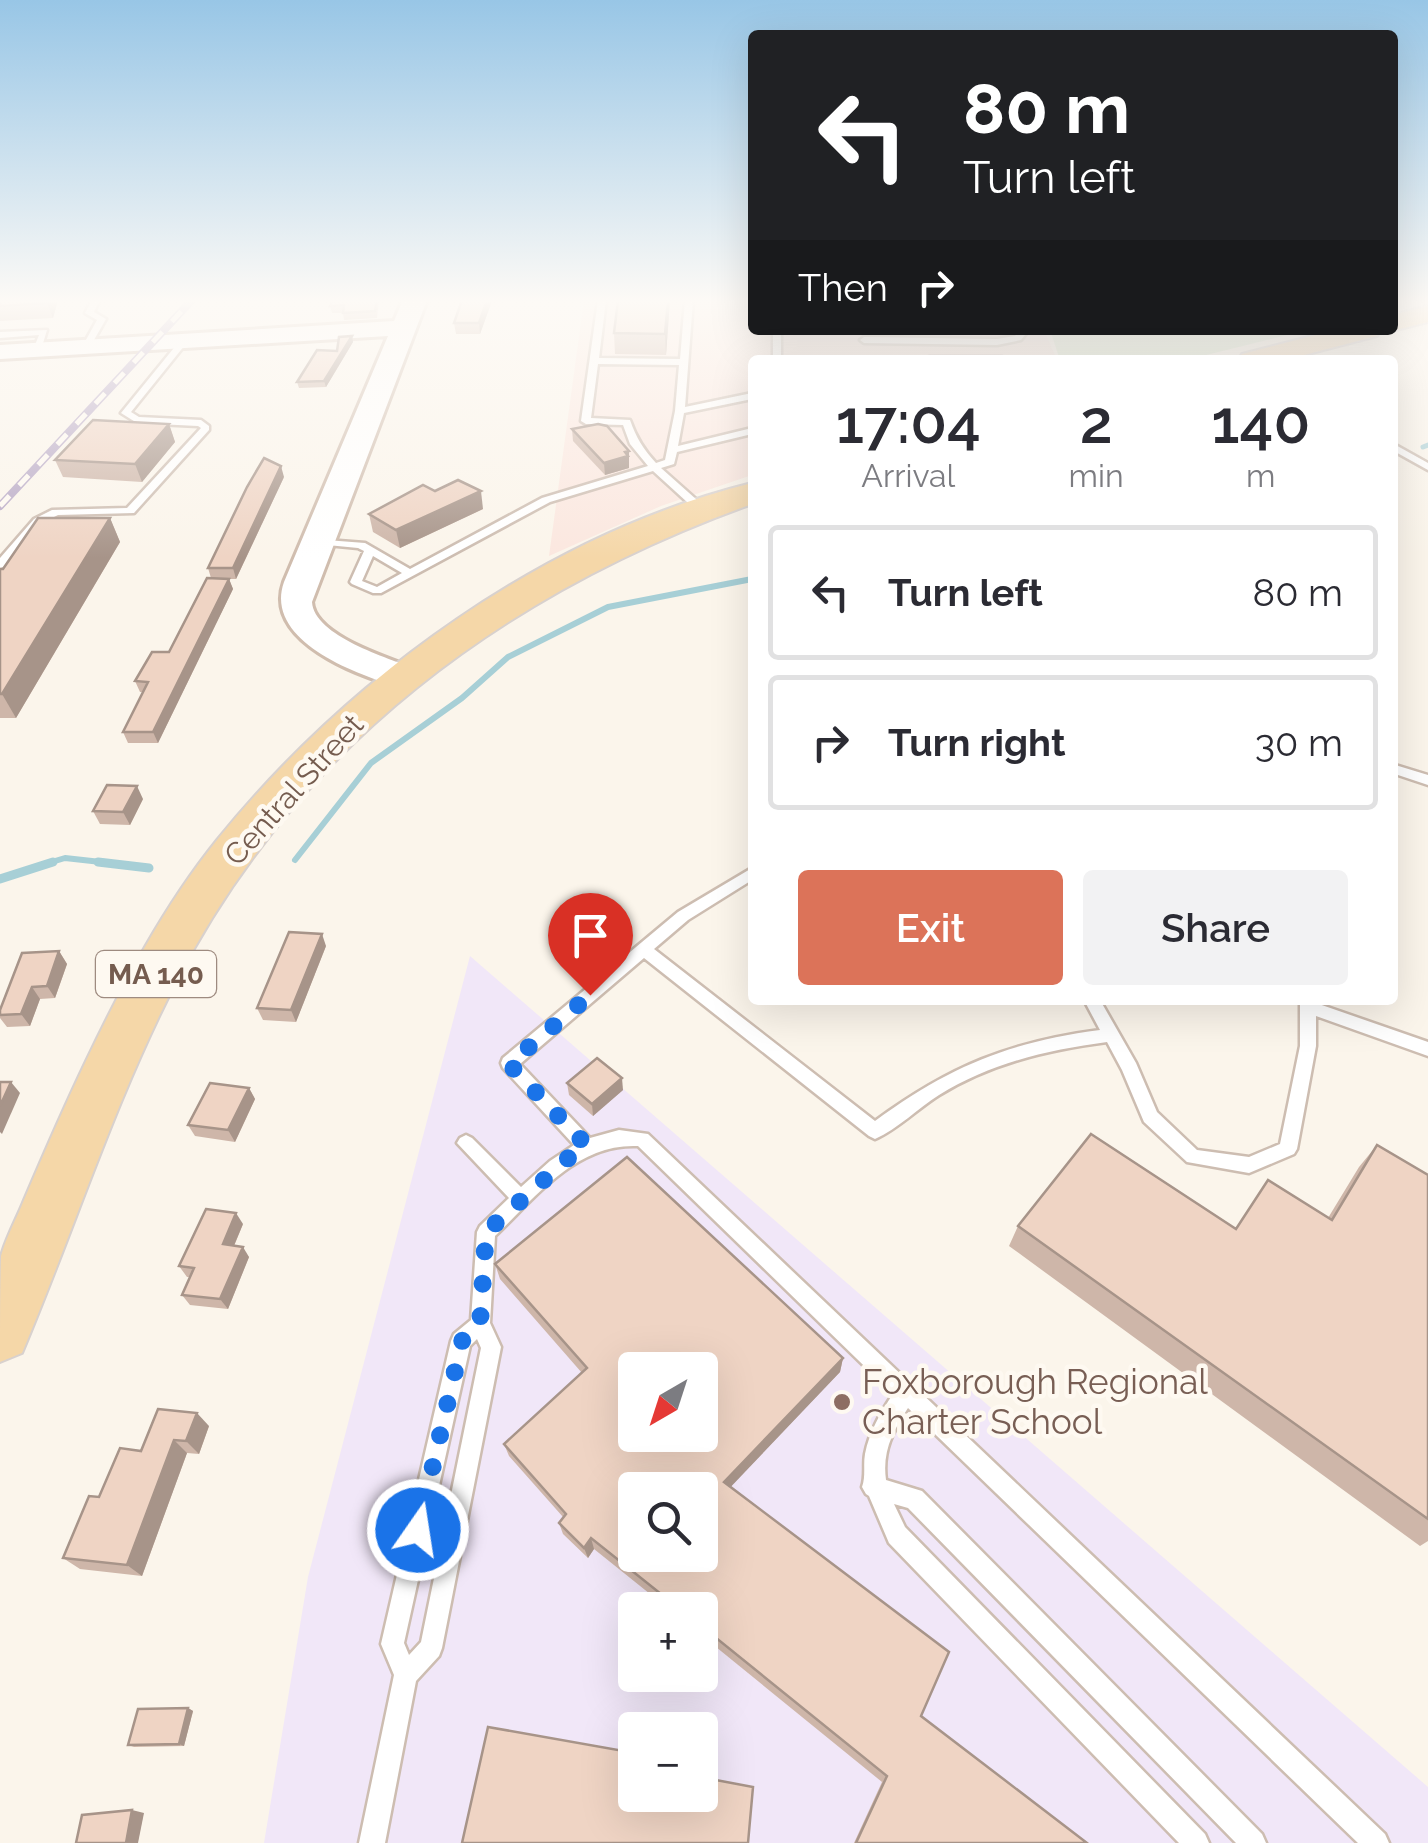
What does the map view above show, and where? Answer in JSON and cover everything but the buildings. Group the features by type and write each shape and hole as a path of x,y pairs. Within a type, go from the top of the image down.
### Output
{"main road":[{"path":"381,386 296,595 296,611 300,621 329,643 404,677"},
{"name":"MA 140","path":"404,677 482,620 541,584 617,544 748,494"},
{"name":"Central Street","path":"0,1332 114,1056 183,926 228,860 285,790 404,677"}],"lane":[{"path":"0,564 38,521 56,512 130,511 206,428 202,423 136,420 126,413 148,386"},
{"path":"591,386 586,421 627,422 630,439 702,510"},
{"path":"370,550 356,582 377,591 546,500 670,462 682,386"},
{"path":"680,408 748,393"},
{"path":"674,450 748,433"},
{"path":"1398,450 1428,467"},
{"path":"318,541 350,542 410,573"},
{"path":"1398,770 1428,780"},
{"path":"587,1146 509,1064 683,916 748,875"},
{"path":"645,950 875,1131 965,1069 1025,1048 1111,1035"},
{"path":"1095,1005 1150,1116 1194,1156 1249,1165 1288,1149 1308,1046 1308,1005"},
{"path":"1313,1005 1428,1049"},
{"path":"372,1843 406,1674 431,1648 491,1347 480,1324 486,1232 587,1146 623,1135 642,1139 1376,1843"},
{"path":"466,1144 522,1200"},
{"path":"406,1674 392,1644 462,1341 480,1324"},
{"path":"908,1391 880,1430 873,1460 874,1487 897,1534 1196,1843"},
{"path":"874,1487 914,1499 1253,1843"}],"shaded area":[{"path":"572,386 748,386 748,476 661,506 549,556"},
{"name":"Foxborough Regional Charter School","path":"470,956 1428,1787 1428,1843 264,1843 308,1577"}],"waterway":[{"path":"1423,447 1428,445"},
{"path":"295,860 371,763 462,698 508,657 608,607 748,580"},
{"path":"45,864 65,858 119,864"},
{"path":"0,879 53,862"},
{"path":"98,862 149,868"}],"railway":[{"path":"0,506 112,386"}],"place":[{"name":"Foxborough Regional Charter School","path":"842,1402"}],"route":[{"path":"418,1530 462,1341 480,1324 486,1232 575,1152 587,1146 509,1064 590,995"}]}
